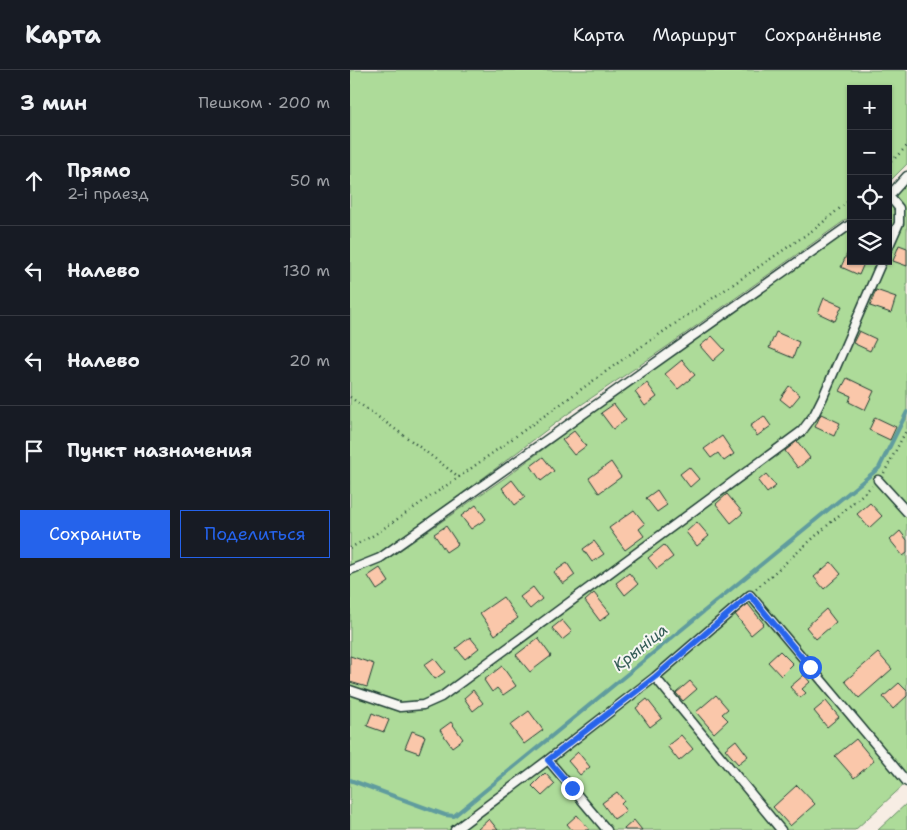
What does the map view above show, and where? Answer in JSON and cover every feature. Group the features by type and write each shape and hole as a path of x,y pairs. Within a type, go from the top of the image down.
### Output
{"lane":[{"path":"892,194 907,176"},
{"path":"892,200 899,208 899,224 892,239"},
{"path":"350,570 380,558 847,227"},
{"path":"350,690 400,707 423,706 441,698 802,431 814,416 823,397 880,265"},
{"path":"878,480 907,512"},
{"path":"455,830 655,677 750,595 907,782"},
{"path":"655,677 781,830"},
{"path":"548,760 607,830"}],"path":[{"path":"892,161 907,146"},
{"path":"350,548 374,535 459,477 628,355 816,228 847,202"},
{"path":"350,397 459,477"},
{"path":"750,595 878,480 886,469 907,429"}],"green space":[{"path":"350,70 907,70 907,164 892,179 892,85 847,85 847,219 668,346 569,413 458,497 377,554 350,566"},
{"path":"907,177 907,782 855,830 350,830 350,574 386,560 506,477 847,222 847,265 892,265 892,188"},
{"path":"907,803 907,830 878,830"}],"building":[{"path":"899,245 907,248 907,266 893,261"},
{"path":"847,254 847,265 863,265 859,275 841,267"},
{"path":"876,290 896,297 891,313 870,306"},
{"path":"824,298 842,306 835,321 818,313"},
{"path":"859,331 876,339 870,351 853,343"},
{"path":"776,332 799,342 793,358 769,348"},
{"path":"712,336 725,350 713,361 700,346"},
{"path":"682,360 695,375 678,389 665,374"},
{"path":"847,378 874,391 865,410 849,402 851,396 840,391"},
{"path":"647,383 657,397 645,406 635,392"},
{"path":"789,386 800,395 790,407 780,399"},
{"path":"614,404 626,420 613,429 601,413"},
{"path":"821,414 840,423 834,436 815,427"},
{"path":"764,416 771,426 757,436 750,426"},
{"path":"875,417 896,427 890,440 869,430"},
{"path":"574,431 586,446 574,455 562,440"},
{"path":"722,436 734,454 724,461 718,453 711,458 704,449"},
{"path":"797,441 810,458 798,468 785,451"},
{"path":"543,457 554,471 541,481 531,466"},
{"path":"611,462 621,477 599,493 589,478"},
{"path":"689,467 699,479 690,487 680,474"},
{"path":"766,474 776,486 767,493 758,481"},
{"path":"512,480 525,497 515,505 502,488"},
{"path":"657,490 667,505 657,512 646,498"},
{"path":"727,494 743,513 731,523 716,504"},
{"path":"870,503 882,516 869,528 857,514"},
{"path":"476,505 486,519 471,529 461,516"},
{"path":"634,510 645,524 639,529 644,536 625,550 609,528"},
{"path":"697,522 709,536 697,546 686,532"},
{"path":"446,526 458,544 446,552 434,534"},
{"path":"900,531 907,540 907,553 903,556 890,540"},
{"path":"594,541 604,554 592,562 583,549"},
{"path":"664,545 673,557 657,569 648,558"},
{"path":"831,562 841,574 824,589 814,577"},
{"path":"567,563 575,575 563,584 554,572"},
{"path":"380,568 389,582 377,590 368,576"},
{"path":"629,573 638,584 625,595 616,583"},
{"path":"533,587 542,599 530,609 520,597"},
{"path":"594,593 610,613 600,621 585,601"},
{"path":"503,597 518,618 495,635 480,613"},
{"path":"748,604 764,624 751,635 735,614"},
{"path":"826,609 836,622 816,639 806,627"},
{"path":"562,620 572,632 562,640 552,628"},
{"path":"470,637 479,648 465,659 456,648"},
{"path":"538,638 551,656 530,672 516,655"},
{"path":"780,651 793,664 781,676 768,662"},
{"path":"878,653 892,669 859,698 845,681"},
{"path":"350,656 374,664 367,687 350,682"},
{"path":"434,658 445,672 435,679 424,665"},
{"path":"502,666 516,686 503,695 497,688 492,692 484,680"},
{"path":"804,675 810,682 802,689 806,693 800,698 790,687"},
{"path":"690,681 697,689 683,701 676,693"},
{"path":"899,683 907,691 907,696 893,709 883,697"},
{"path":"473,690 483,703 473,711 464,698"},
{"path":"716,695 728,709 722,714 728,720 714,733 696,712"},
{"path":"647,699 662,718 650,727 636,708"},
{"path":"826,701 839,717 827,727 814,711"},
{"path":"529,711 543,730 524,744 510,725"},
{"path":"372,713 389,720 384,732 367,726"},
{"path":"451,722 463,739 452,747 440,730"},
{"path":"412,731 425,736 419,753 405,748"},
{"path":"681,735 693,749 679,761 667,746"},
{"path":"856,739 874,761 854,778 835,756"},
{"path":"736,740 748,756 738,764 725,749"},
{"path":"578,752 590,767 580,775 568,761"},
{"path":"545,773 555,784 542,796 532,786"},
{"path":"797,785 815,804 790,826 773,807"},
{"path":"617,792 624,801 621,804 626,811 614,819 602,803"},
{"path":"577,815 589,829 572,830 567,824"},
{"path":"489,819 498,830 477,830"},
{"path":"634,820 642,830 624,829"}],"waterway":[{"name":"Крыніца","path":"350,780 445,815 454,816 879,468 907,412"}],"route":[{"path":"572,788 548,760 655,677 750,595 810,667"}]}
